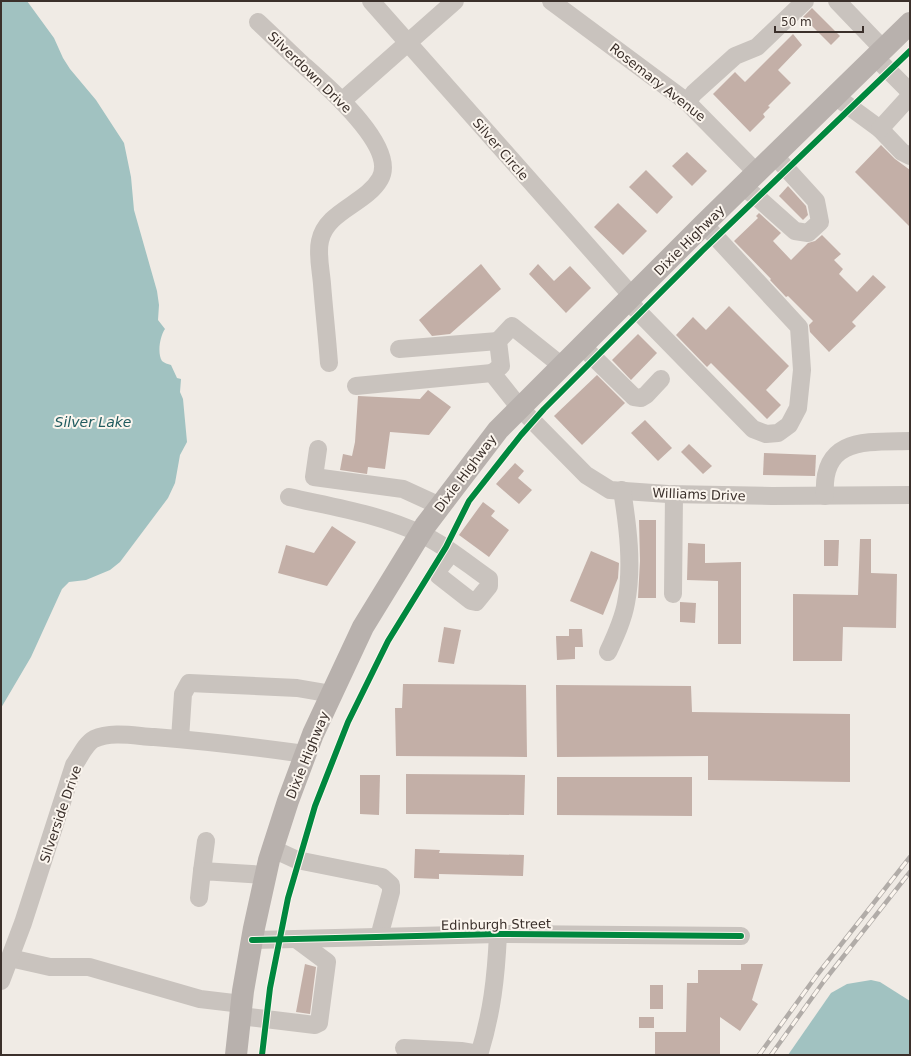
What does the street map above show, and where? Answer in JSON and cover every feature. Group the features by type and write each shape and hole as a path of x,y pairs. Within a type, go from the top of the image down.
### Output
{"main road":[{"name":"Dixie Highway","path":"236,1055 241,1010 252,940 266,875 273,849 305,754 363,627 420,533 498,430 704,224 910,23"}],"street":[{"name":"Silver Circle","path":"371,1 630,299 753,429 766,434 778,433 789,425 798,408 802,370 799,327 704,224"},
{"path":"342,100 454,1"},
{"name":"Rosemary Avenue","path":"551,1 687,102 750,180 758,198 795,231 808,233 820,222 816,201 775,156"},
{"path":"687,102 694,93 735,56 757,47 805,1"},
{"path":"837,1 910,92"},
{"name":"Silverdown Drive","path":"258,22 342,100 357,118 380,154 383,170 380,179 367,194 333,220 325,230 320,241 320,262 329,362"},
{"path":"835,96 880,128 902,152 910,156"},
{"path":"880,128 910,96"},
{"path":"399,349 498,341 512,326 562,366"},
{"path":"356,386 492,373 501,366 498,341"},
{"path":"582,346 634,397 641,398 646,395 661,379"},
{"name":"Williams Drive","path":"492,373 520,408 586,475 610,490 674,494 824,496 910,495"},
{"path":"824,496 824,482 827,468 835,456 846,446 863,442 910,441"},
{"path":"318,450 314,477 402,489 440,506"},
{"path":"608,652 626,604 629,574 626,512 622,490"},
{"path":"673,594 674,494"},
{"path":"289,497 368,514 420,533 446,547 451,553"},
{"path":"180,739 183,694 189,683 297,688 332,694"},
{"name":"Silverside Drive","path":"1,981 23,923 74,765 86,745 93,739 108,734 180,739 305,754"},
{"path":"199,898 206,841"},
{"path":"273,849 298,860 382,876 389,881 391,885 391,892 379,937"},
{"path":"202,870 266,875"},
{"path":"404,1048 461,1051 479,1055 485,1036 496,979 498,934"},
{"name":"Edinburgh Street","path":"252,940 498,934 741,936"},
{"path":"10,958 50,968 89,967 241,1010 315,1025 319,1023 327,962 296,939"}],"water":[{"name":"Silver Lake","path":"1,1 27,1 54,38 70,69 96,100 124,143 131,177 134,210 157,291 159,305 158,320 165,329 160,345 160,358 163,362 171,365 177,378 181,379 180,392 183,399 187,442 180,455 175,483 168,498 120,562 110,570 86,580 69,582 62,589 31,657 1,708"},
{"path":"871,980 880,982 910,1001 910,1055 788,1055 831,993 847,984"}],"building":[{"path":"812,8 840,36 831,45 803,17"},
{"path":"793,34 802,45 778,70 791,83 768,106 770,107 763,114 765,117 750,132 713,94 735,72 745,82"},
{"path":"881,145 895,159 910,170 910,227 855,172"},
{"path":"687,152 707,171 692,186 672,166"},
{"path":"646,170 673,197 657,214 629,187"},
{"path":"788,186 806,206 808,215 803,220 779,196"},
{"path":"618,203 647,231 623,255 594,227"},
{"path":"759,213 781,233 773,241 791,260 808,243 815,241 822,235 841,254 834,260 843,269 839,274 857,292 873,275 886,287 852,322 856,326 829,352 810,332 809,325 813,321 788,296 786,297 770,280 771,279 734,241 758,218 756,216"},
{"path":"481,264 501,289 450,334 432,336 419,320"},
{"path":"538,264 554,281 570,266 591,288 566,313 529,274"},
{"path":"729,306 789,366 766,390 781,405 767,419 711,363 707,367 676,335 693,317 706,330"},
{"path":"638,334 657,353 631,380 612,360"},
{"path":"597,375 625,403 582,445 554,416"},
{"path":"428,390 451,407 429,435 390,432 385,469 368,467 367,474 340,470 343,454 352,456 355,442 358,396 420,399"},
{"path":"645,420 672,448 658,461 631,433"},
{"path":"689,444 712,466 703,474 681,452"},
{"path":"764,453 816,455 815,476 763,475"},
{"path":"515,463 524,471 518,478 532,490 519,504 496,484"},
{"path":"483,502 495,511 491,516 509,530 489,557 459,535"},
{"path":"639,520 656,520 656,598 638,598 640,561"},
{"path":"332,526 356,542 327,586 278,573 286,545 314,553"},
{"path":"860,539 871,539 871,573 897,574 896,628 843,627 842,661 793,661 793,594 858,595"},
{"path":"824,540 839,540 838,566 824,566"},
{"path":"688,543 705,544 705,563 741,562 741,644 718,644 718,581 687,580"},
{"path":"591,551 619,563 618,578 603,615 570,601"},
{"path":"680,602 696,603 695,623 680,622"},
{"path":"444,627 461,630 454,664 438,662"},
{"path":"569,629 582,629 583,647 575,647 575,659 557,660 556,636 569,636"},
{"path":"403,684 526,685 527,757 396,756 395,708 402,708"},
{"path":"556,685 691,686 692,712 850,714 850,782 708,780 708,756 557,757"},
{"path":"406,774 525,775 524,815 406,814"},
{"path":"360,775 380,775 379,815 360,814"},
{"path":"557,777 692,777 692,816 557,815"},
{"path":"415,849 440,850 439,853 524,855 523,876 439,874 439,879 414,878"},
{"path":"305,964 316,967 310,1014 296,1012"},
{"path":"741,964 763,964 752,1000 758,1004 740,1031 720,1017 720,1055 655,1055 655,1032 686,1032 687,983 698,983 698,970 741,970"},
{"path":"650,985 663,985 663,1009 650,1009"},
{"path":"639,1017 654,1017 654,1028 639,1028"}],"railway":[{"path":"759,1055 817,975 910,857"},
{"path":"771,1055 824,981 910,872"}],"cycle path":[{"path":"262,1055 270,988 288,898 315,806 348,722 388,641 446,547 469,501 521,435 544,409 702,251 910,51"},
{"path":"252,940 498,934 741,936"}]}
